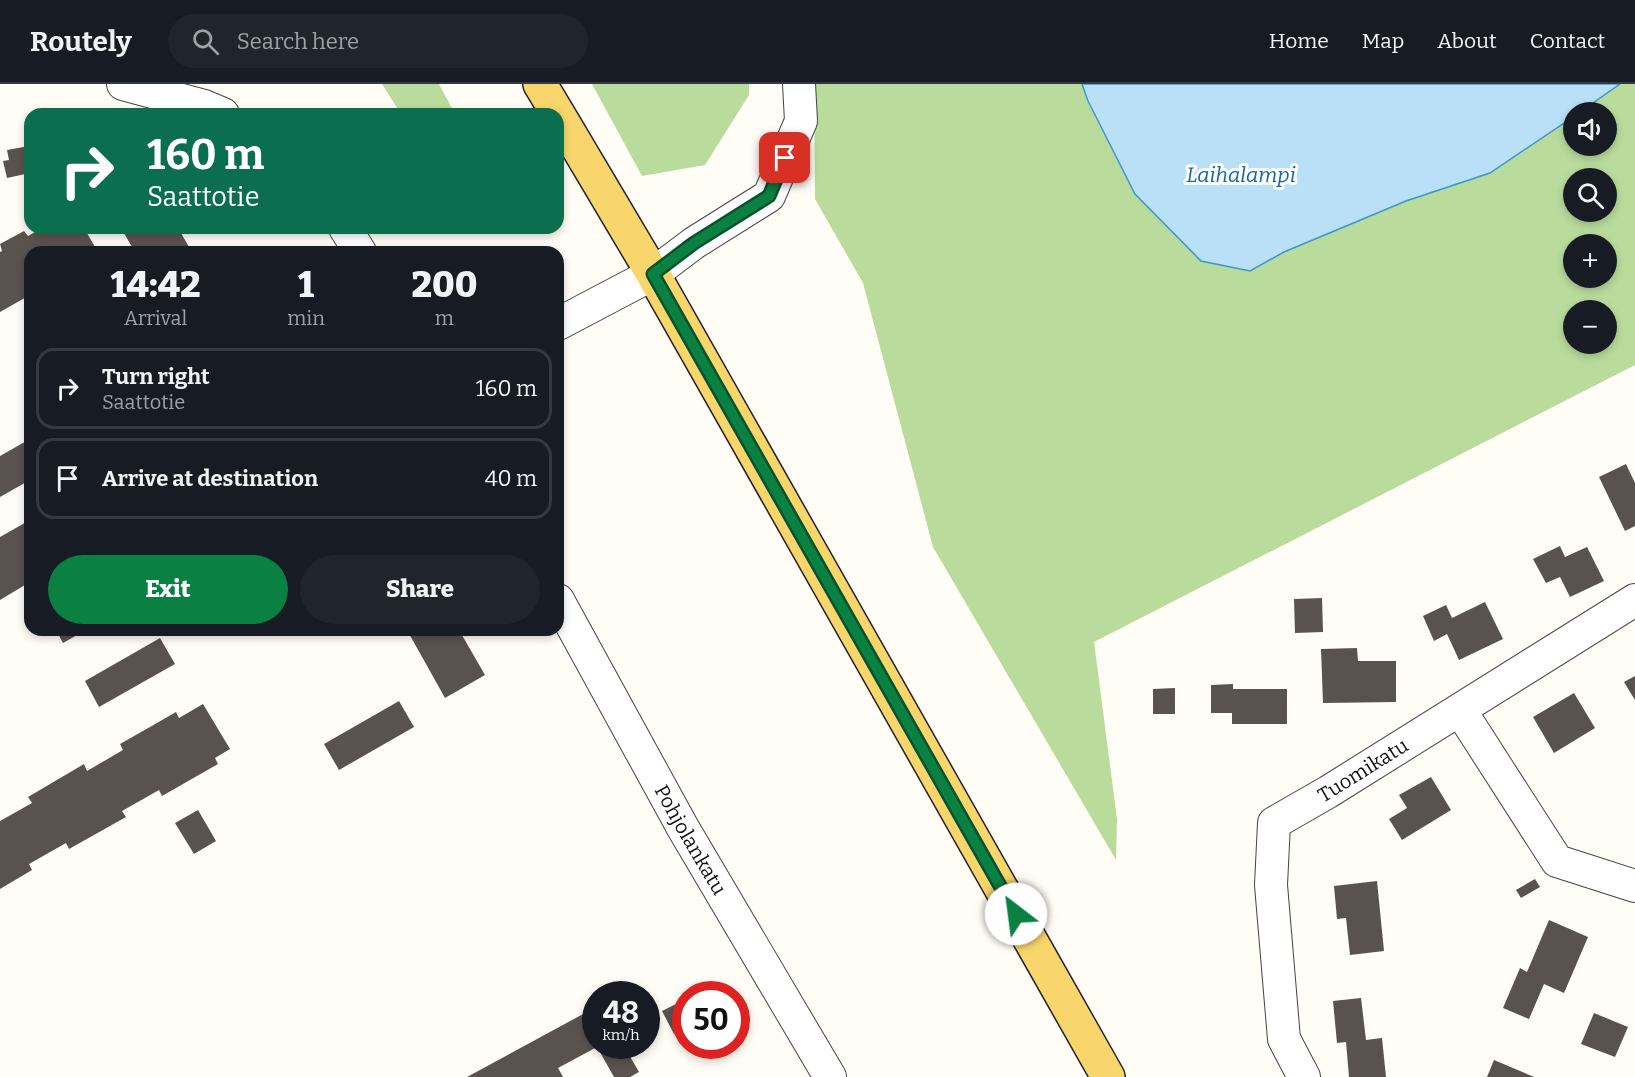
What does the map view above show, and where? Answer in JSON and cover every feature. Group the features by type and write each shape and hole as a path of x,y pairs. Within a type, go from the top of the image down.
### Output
{"main road":[{"path":"540,84 554,108"},
{"path":"564,124 653,274 1108,1077"}],"street":[{"path":"123,84 210,108"},
{"path":"564,321 653,274 694,243 769,196 801,121 800,84"},
{"name":"Tuomikatu","path":"1304,1077 1284,1039 1270,885 1274,823 1328,792 1635,600"},
{"name":"Pohjolankatu","path":"564,611 683,828 830,1077"},
{"path":"1460,710 1557,861 1635,886"}],"green space":[{"path":"382,84 439,84 452,108 397,108"},
{"path":"592,84 749,84 749,95 705,165 642,176"},
{"path":"814,84 1082,84 1088,101 1135,194 1250,271 1284,252 1406,201 1490,173 1563,124 1563,156 1617,156 1617,102 1594,102 1620,84 1635,84 1635,365 1094,642 1117,819 1116,860 933,547 863,283 815,199"}],"water":[{"name":"Laihalampi","path":"1082,84 1620,84 1594,102 1563,102 1563,124 1490,173 1406,201 1284,252 1250,271 1201,261 1135,194 1088,101"}],"building":[{"path":"24,147 24,174 7,178 3,161 9,160 7,150"},
{"path":"24,231 24,234 28,236 32,234 88,234 94,246 24,246 24,298 0,312 0,252 2,251 0,244"},
{"path":"124,234 182,234 188,246 132,246"},
{"path":"24,442 24,483 0,497 0,456"},
{"path":"1626,464 1635,483 1635,526 1625,531 1599,477"},
{"path":"24,523 24,586 0,600 0,537"},
{"path":"1560,546 1565,557 1587,547 1604,581 1570,597 1560,577 1546,583 1533,559"},
{"path":"1322,598 1323,632 1295,633 1294,599"},
{"path":"1485,602 1503,639 1459,660 1447,634 1434,641 1423,616 1446,605 1452,618"},
{"path":"59,636 75,636 63,643"},
{"path":"410,636 462,636 485,675 445,698"},
{"path":"160,638 175,664 99,707 85,681"},
{"path":"1357,648 1358,661 1396,661 1396,702 1323,703 1321,649"},
{"path":"1635,676 1635,700 1624,682"},
{"path":"1233,684 1233,689 1287,689 1287,724 1232,724 1232,713 1211,713 1211,685"},
{"path":"1175,688 1175,714 1153,714 1153,689"},
{"path":"1574,693 1595,728 1554,753 1533,717"},
{"path":"399,701 414,727 339,770 324,744"},
{"path":"203,704 230,749 215,758 218,764 162,796 159,790 122,811 126,817 69,849 66,843 29,864 32,870 0,889 0,821 32,803 28,797 84,764 87,771 123,750 120,744 176,712 179,718"},
{"path":"1431,777 1451,810 1402,840 1389,819 1407,808 1399,795"},
{"path":"198,810 216,841 194,854 175,823"},
{"path":"1535,879 1540,887 1521,898 1516,890"},
{"path":"1377,881 1384,951 1350,955 1346,918 1337,919 1334,886"},
{"path":"1549,920 1588,937 1564,993 1544,984 1529,1019 1503,1008 1520,968 1527,972"},
{"path":"1361,998 1366,1040 1382,1038 1386,1077 1349,1077 1346,1042 1337,1043 1333,1001"},
{"path":"672,1006 672,1030 662,1011"},
{"path":"1594,1013 1628,1027 1615,1057 1581,1044"},
{"path":"582,1015 582,1055 558,1068 563,1077 467,1077"},
{"path":"604,1059 632,1059 639,1072 630,1077 614,1077"},
{"path":"1494,1060 1534,1077 1487,1077"}],"route":[{"path":"785,158 769,196 694,243 653,274 1016,914"}]}
